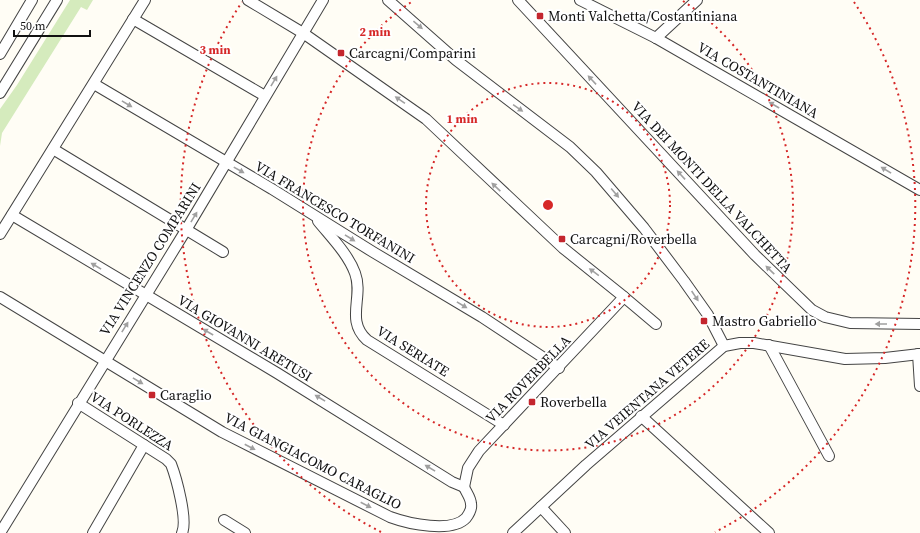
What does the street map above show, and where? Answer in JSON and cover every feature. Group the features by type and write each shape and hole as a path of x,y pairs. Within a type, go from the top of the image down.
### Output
{"street":[{"path":"0,54 32,0"},
{"path":"0,93 57,0"},
{"path":"0,234 145,0"},
{"path":"248,0 303,33 426,119 563,248 656,324"},
{"name":"VIA VINCENZO COMPARINI","path":"0,533 78,403 186,230 323,0"},
{"path":"388,0 456,60 564,143 596,172 640,224 684,281 708,315 724,346"},
{"name":"VIA DEI MONTI DELLA VALCHETTA","path":"518,0 755,255 812,310 825,317 850,323 920,324"},
{"name":"VIA COSTANTINIANA","path":"580,0 656,38 920,190"},
{"path":"656,38 697,0"},
{"path":"133,19 265,96"},
{"name":"VIA FRANCESCO TORFANINI","path":"94,84 272,189 312,215 482,317 559,368"},
{"path":"53,149 223,252"},
{"name":"VIA GIOVANNI ARETUSI","path":"12,215 278,373 452,482 464,486"},
{"name":"VIA SERIATE","path":"312,215 348,260 355,272 359,287 355,319 361,334 367,340 504,425"},
{"name":"VIA GIANGIACOMO CARAGLIO","path":"0,297 222,432 390,517 410,525 459,526 468,516 471,509 470,499 464,486"},
{"name":"VIA ROVERBELLA","path":"464,486 468,468 472,459 624,297"},
{"name":"VIA VEIENTANA VETERE","path":"514,533 641,416 724,346 748,342 846,358 886,358 919,354"},
{"path":"769,345 829,456"},
{"path":"919,354 920,386"},
{"name":"VIA PORLEZZA","path":"78,403 171,464 182,512 184,525 182,533"},
{"path":"641,416 769,533"},
{"path":"93,533 144,445"},
{"path":"541,507 565,533"},
{"path":"224,520 245,533"}],"green space":[{"path":"70,0 93,0 87,10 81,7 2,133 0,146 0,109 17,85"}],"place":[{"name":"Monti Valchetta/Costantiniana","path":"540,16"},
{"name":"Carcagni/Comparini","path":"341,53"},
{"name":"Carcagni/Roverbella","path":"562,239"},
{"name":"Mastro Gabriello","path":"704,321"},
{"name":"Caraglio","path":"152,395"},
{"name":"Roverbella","path":"532,402"}]}
